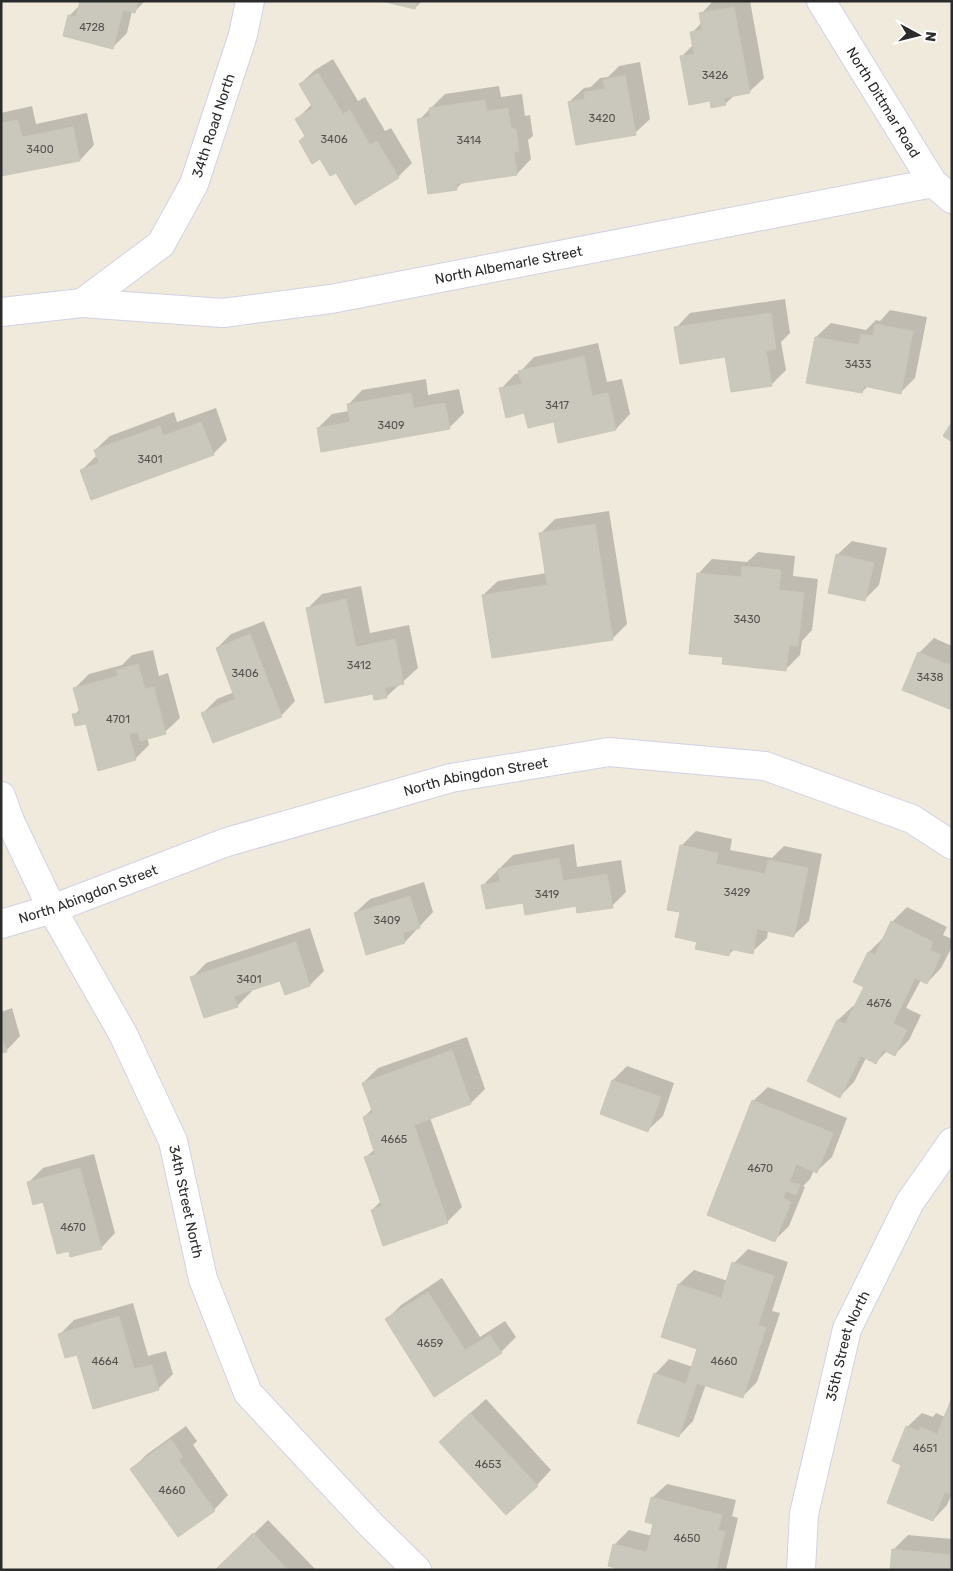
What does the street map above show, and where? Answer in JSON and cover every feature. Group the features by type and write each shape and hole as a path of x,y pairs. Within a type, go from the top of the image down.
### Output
{"street":[{"name":"34th Road North","path":"82,303 160,244 194,184 243,35 250,1"},
{"name":"North Dittmar Road","path":"821,1 942,191"},
{"name":"North Albemarle Street","path":"1,312 82,303 223,313 331,299 942,191"},
{"name":"North Abingdon Street","path":"1,924 52,909 227,842 451,778 609,752 765,766 912,819 952,844"},
{"name":"34th Street North","path":"1,796 10,821 52,909 124,1034 173,1141 203,1280 248,1393 371,1525 417,1570"},
{"name":"35th Street North","path":"801,1570 804,1514 847,1329 910,1202 952,1142"}],"building":[{"path":"80,1 138,1 135,13 123,10 113,49 63,36 68,15 76,17"},
{"path":"381,1 417,1 415,9"},
{"path":"734,7 750,93 724,98 726,105 711,108 710,101 689,105 680,56 694,54 690,32 702,30 699,13"},
{"path":"318,73 343,114 350,110 370,145 377,141 399,178 355,205 336,173 330,176 320,159 312,164 299,141 305,136 295,119 313,108 299,84"},
{"path":"625,75 636,135 576,145 568,102 585,99 584,92 605,89 603,80"},
{"path":"485,100 487,111 508,108 511,129 516,129 519,152 514,152 517,175 456,184 457,190 428,194 417,119 430,117 429,108"},
{"path":"18,120 22,137 73,127 80,161 1,176 1,123"},
{"path":"771,313 776,349 766,351 772,386 731,392 725,357 680,364 674,327"},
{"path":"875,324 913,331 901,394 864,386 862,393 806,383 815,337 859,345 861,334 873,336"},
{"path":"584,356 592,396 608,393 616,430 558,443 554,422 528,428 524,413 506,418 499,388 522,384 518,371"},
{"path":"411,393 414,408 445,403 450,429 321,452 317,428 350,422 347,404"},
{"path":"201,422 214,455 91,500 80,470 99,463 94,450 160,426 163,436"},
{"path":"952,422 952,442 943,436"},
{"path":"595,524 613,640 492,658 482,595 547,585 539,533"},
{"path":"836,554 874,563 865,601 828,593"},
{"path":"742,566 781,570 779,590 804,593 798,646 789,645 786,671 722,664 723,657 689,654 697,573 741,577"},
{"path":"346,599 356,647 395,639 404,684 385,688 387,698 374,700 373,694 325,703 306,608"},
{"path":"250,634 282,717 213,743 201,713 235,699 216,648"},
{"path":"918,652 949,665 952,659 952,710 902,690"},
{"path":"138,664 145,689 154,687 166,734 140,741 138,732 129,734 136,760 98,771 86,724 75,726 72,714 80,713 73,688 118,676 116,670"},
{"path":"680,845 718,853 716,864 765,874 768,860 808,868 794,937 757,929 753,954 730,949 729,956 695,949 697,942 675,937 680,912 667,910"},
{"path":"559,858 563,881 607,874 613,908 577,913 576,906 525,915 523,903 486,909 481,885 500,882 498,869"},
{"path":"410,896 420,928 403,933 405,943 366,955 354,913"},
{"path":"891,921 933,942 930,950 941,955 927,984 915,978 893,1023 907,1030 895,1056 883,1050 876,1064 861,1056 840,1098 807,1081 837,1020 845,1024 864,987 853,982 868,952 875,955"},
{"path":"296,942 310,986 285,995 280,981 234,996 238,1007 204,1018 190,977"},
{"path":"1,1035 7,1052 1,1053"},
{"path":"452,1050 471,1104 414,1125 448,1223 383,1246 371,1210 382,1206 364,1157 375,1154 363,1117 373,1113 362,1083"},
{"path":"612,1080 661,1097 648,1132 600,1114"},
{"path":"752,1100 833,1133 817,1173 796,1164 790,1182 800,1185 796,1195 786,1191 783,1198 791,1202 775,1242 707,1215"},
{"path":"80,1168 102,1249 70,1257 69,1251 57,1254 43,1202 33,1205 27,1182"},
{"path":"732,1262 774,1276 758,1325 766,1328 743,1398 697,1383 679,1437 637,1423 654,1373 686,1384 697,1349 661,1337 678,1284 721,1298"},
{"path":"428,1292 465,1350 490,1335 502,1353 434,1397 385,1319"},
{"path":"119,1316 134,1369 152,1365 159,1390 93,1409 77,1355 65,1358 58,1334"},
{"path":"952,1398 952,1494 945,1492 933,1521 887,1503 901,1465 892,1461 906,1426 919,1431 920,1427 937,1434"},
{"path":"470,1413 538,1486 506,1515 439,1442"},
{"path":"171,1439 183,1457 179,1460 215,1511 178,1537 130,1469"},
{"path":"651,1497 722,1515 718,1530 725,1532 716,1570 615,1570 615,1568 608,1566 613,1544 647,1552 653,1524 645,1522"},
{"path":"253,1533 288,1570 215,1570"},
{"path":"892,1549 952,1555 952,1570 890,1570"}]}
